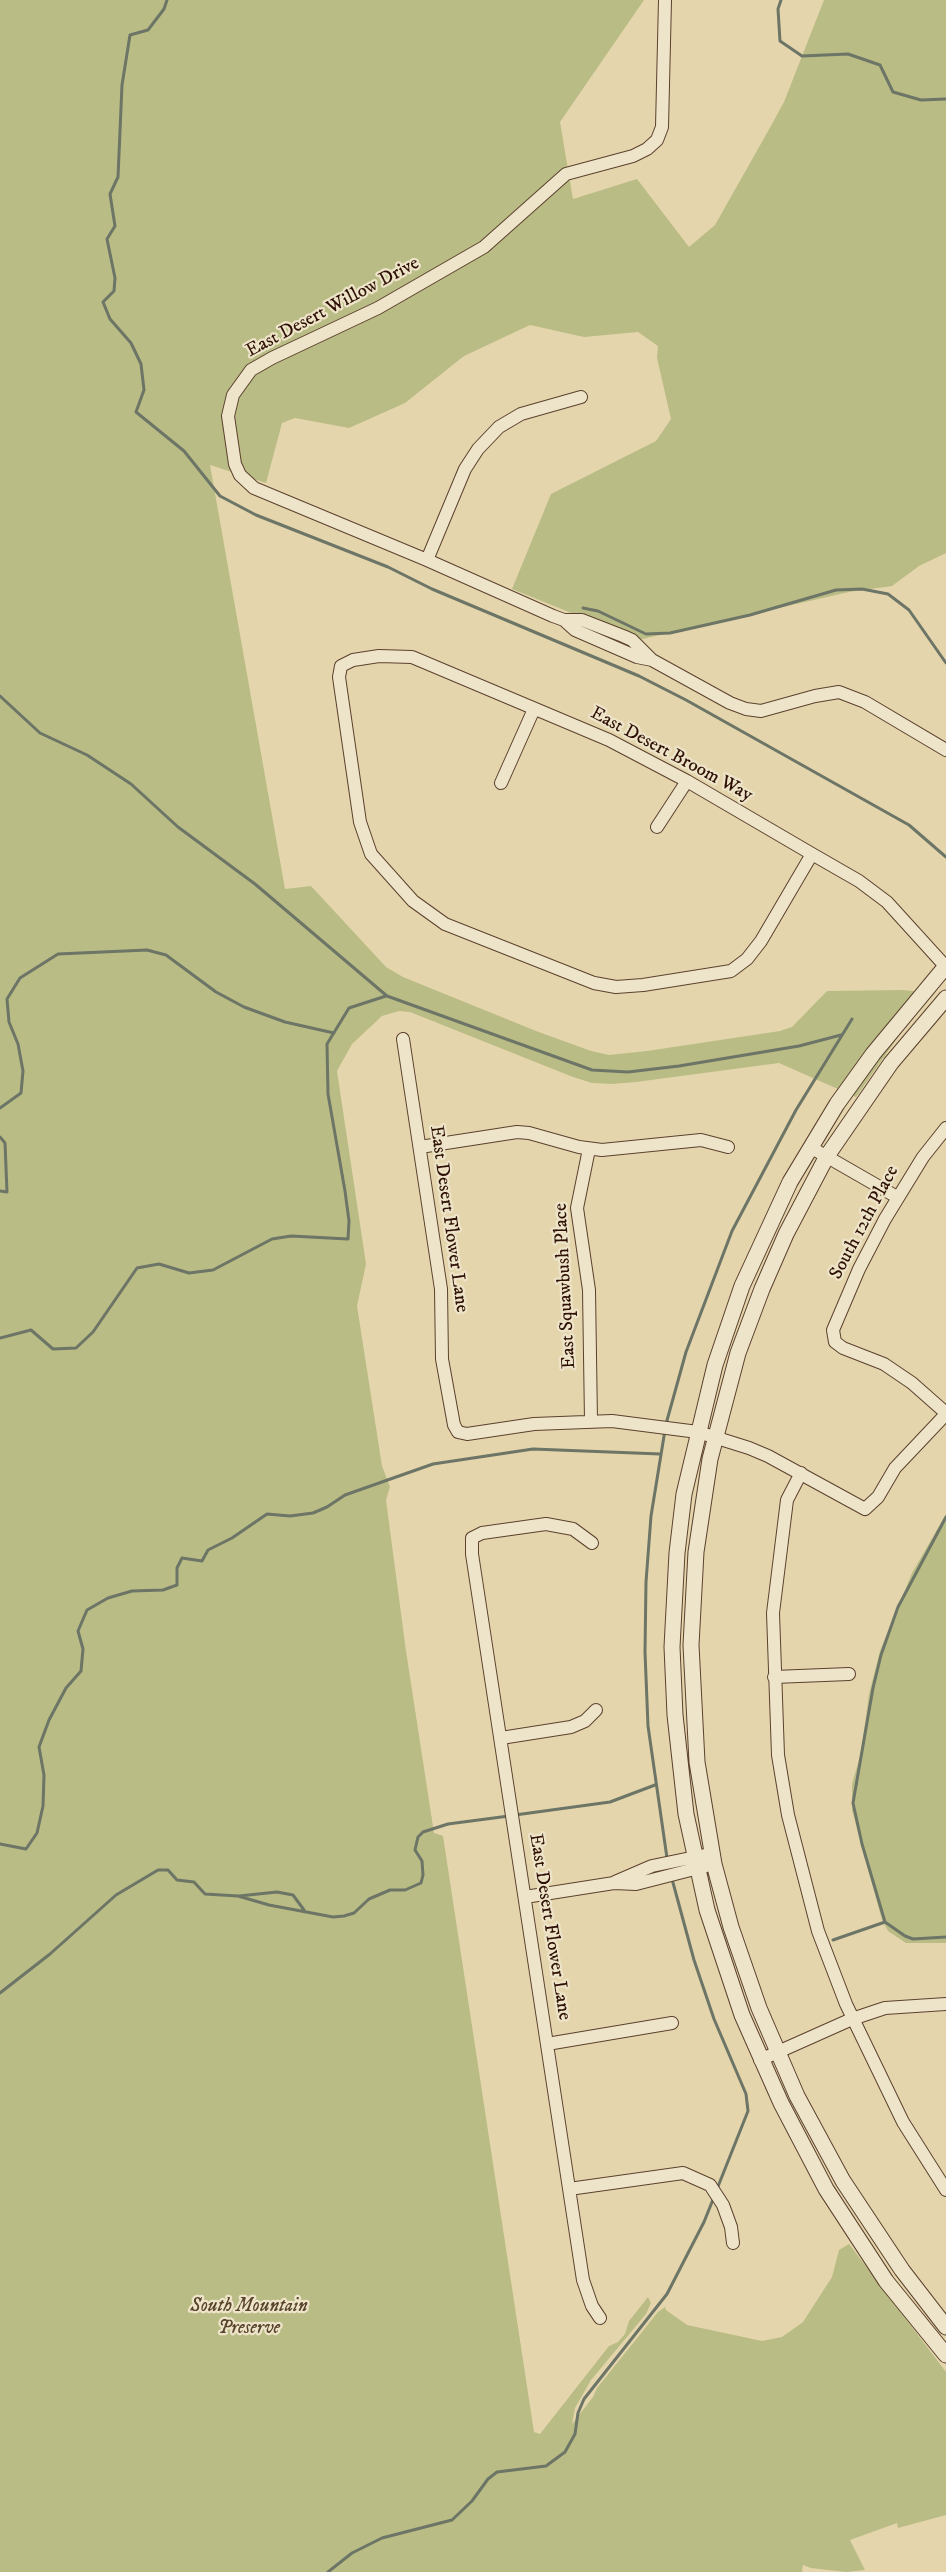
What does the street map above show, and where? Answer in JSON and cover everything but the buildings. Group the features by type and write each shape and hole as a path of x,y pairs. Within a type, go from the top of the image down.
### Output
{"street":[{"name":"East Desert Willow Drive","path":"665,0 662,126 657,140 647,149 633,156 566,174 484,247 378,308 258,366 241,381 234,395 228,416 235,464 240,475 254,488 427,560 564,620 584,634 637,657 652,660 730,703 746,709 761,711 840,687 946,750"},
{"path":"427,560 465,469 478,449 499,428 521,414 581,397"},
{"name":"East Desert Broom Way","path":"812,854 761,941 747,959 731,971 643,985 616,987 594,983 445,924 413,901 371,854 364,839 340,677 341,666 353,660 379,656 412,657 609,740 687,782 812,854 858,881 887,902 946,967"},
{"path":"501,783 534,709"},
{"path":"656,827 687,782"},
{"path":"946,967 873,1054 810,1147 782,1200 742,1286 715,1365 684,1494 677,1553 673,1625 675,1715 679,1766 696,1863 724,1964 760,2060 806,2153 844,2218 886,2280 946,2355"},
{"path":"946,998 891,1062 827,1156 790,1226 762,1289 738,1353 710,1459 696,1552 692,1627 693,1710 697,1762 713,1858 742,1962 797,2096 843,2180 902,2270 946,2327"},
{"name":"East Desert Flower Lane","path":"403,1039 441,1289 442,1359 454,1425 458,1432 467,1434 534,1424 591,1421"},
{"name":"South 12th Place","path":"946,1128 932,1144 897,1197 859,1268 833,1330 835,1342 843,1348 884,1364 912,1383 946,1414"},
{"path":"420,1147 517,1132 529,1133 589,1149 616,1150 701,1140 728,1148"},
{"path":"810,1147 897,1197"},
{"name":"East Squawbush Place","path":"589,1149 577,1208 588,1290 591,1421"},
{"path":"591,1421 698,1432 749,1448 801,1473 865,1509 878,1497 895,1468 946,1414"},
{"path":"801,1473 787,1500 774,1585 774,1677 778,1755 788,1815 818,1931 852,2019 903,2122 941,2173 946,2190"},
{"name":"East Desert Flower Lane","path":"592,1543 573,1529 546,1524 482,1533 472,1538 472,1554 583,2280 587,2295 600,2318"},
{"path":"673,1625 692,1627"},
{"path":"774,1677 849,1674"},
{"path":"501,1738 570,1727 585,1721 596,1710"},
{"path":"525,1897 614,1883 636,1884 652,1881 680,1874 696,1863 713,1858"},
{"path":"614,1883 648,1868 674,1862 696,1863"},
{"path":"648,1868 652,1881"},
{"path":"760,2060 852,2019 885,2008 946,2004"},
{"path":"547,2044 672,2023"},
{"path":"569,2189 682,2173 710,2185 723,2205 732,2227 733,2244"}],"green space":[{"name":"South Mountain Preserve","path":"0,0 644,0 560,122 573,199 637,179 689,247 715,225 784,102 824,0 946,0 946,553 919,566 892,586 849,592 638,640 512,589 551,494 656,441 671,419 657,358 658,346 638,332 584,337 530,325 464,356 405,403 349,428 295,418 282,423 266,483 210,465 285,889 311,886 386,967 403,977 536,1031 591,1051 609,1055 780,1031 792,1027 827,991 902,990 935,993 905,1027 856,1097 779,1063 636,1082 592,1083 410,1012 399,1011 382,1016 352,1044 337,1071 366,1264 357,1306 382,1466 390,1487 386,1500 406,1651 434,1833 443,1836 534,2432 540,2434 609,2346 618,2342 625,2334 629,2321 648,2297 651,2303 646,2314 591,2380 575,2408 572,2424 593,2397 597,2388 658,2312 665,2307 666,2310 687,2325 762,2341 782,2337 803,2322 832,2277 839,2250 849,2244 946,2372 946,2515 898,2528 897,2523 850,2540 865,2570 846,2572 811,2568 803,2565 802,2572 0,2572"},
{"path":"946,1514 946,1943 906,1943 888,1931 882,1920 852,1810 852,1784 861,1753 869,1694 880,1651 912,1573"}],"waterway":[{"path":"167,0 164,9 148,30 130,35 122,85 118,177 110,194 115,226 107,239 115,278 114,291 103,302 110,319 131,343 141,364 144,390 136,412 184,451 220,496 256,515 388,567 432,589 639,676 686,700 909,825 946,857"},
{"path":"781,0 778,9 780,41 802,56 848,54 880,65 893,92 921,100 946,99"},
{"path":"583,608 598,611 646,634 670,633 750,615 836,590 862,589 888,594 909,610 946,663"},
{"path":"0,696 40,733 87,755 131,784 178,827 255,884 387,996 592,1070 628,1072 679,1066 799,1046 841,1035"},
{"path":"0,1108 21,1093 23,1071 18,1044 9,1022 7,999 20,978 58,954 147,950 166,955 216,992 244,1007 285,1022 334,1033"},
{"path":"0,1338 31,1330 53,1349 76,1348 93,1332 137,1268 159,1264 189,1273 213,1270 272,1239 291,1236 348,1239 349,1221 345,1191 328,1094 327,1044 349,1008 386,996"},
{"path":"666,1424 686,1352 732,1231 796,1110 852,1019"},
{"path":"0,1137 5,1143 7,1192 0,1191"},
{"path":"665,1430 651,1516 646,1582 645,1652 648,1726 667,1858"},
{"path":"0,1844 26,1849 37,1833 43,1806 44,1775 39,1747 49,1720 66,1688 81,1671 83,1649 78,1631 87,1610 108,1598 132,1591 163,1590 177,1585 177,1568 182,1558 202,1561 208,1550 232,1538 267,1514 290,1516 313,1513 327,1507 345,1495 433,1464 533,1449 660,1454"},
{"path":"833,1940 885,1922 862,1844 853,1803 873,1688 881,1655 898,1607 946,1517"},
{"path":"515,1815 610,1802 655,1785"},
{"path":"0,1993 50,1954 116,1895 158,1870 168,1870 177,1880 194,1882 205,1894 238,1896 269,1905 333,1917 344,1916 354,1913 369,1899 390,1890 405,1890 421,1883 423,1875 422,1861 415,1850 418,1837 423,1832 448,1824 509,1816"},
{"path":"672,1879 694,1960 714,2019 746,2094 748,2111 717,2189"},
{"path":"239,1896 277,1892 293,1895 304,1910"},
{"path":"885,1922 905,1936 913,1939 946,1937"},
{"path":"328,2572 352,2553 382,2538 452,2520 472,2501 488,2479 497,2472 546,2466 565,2452 575,2434 578,2413 584,2399 667,2294 704,2222 714,2197"}]}
